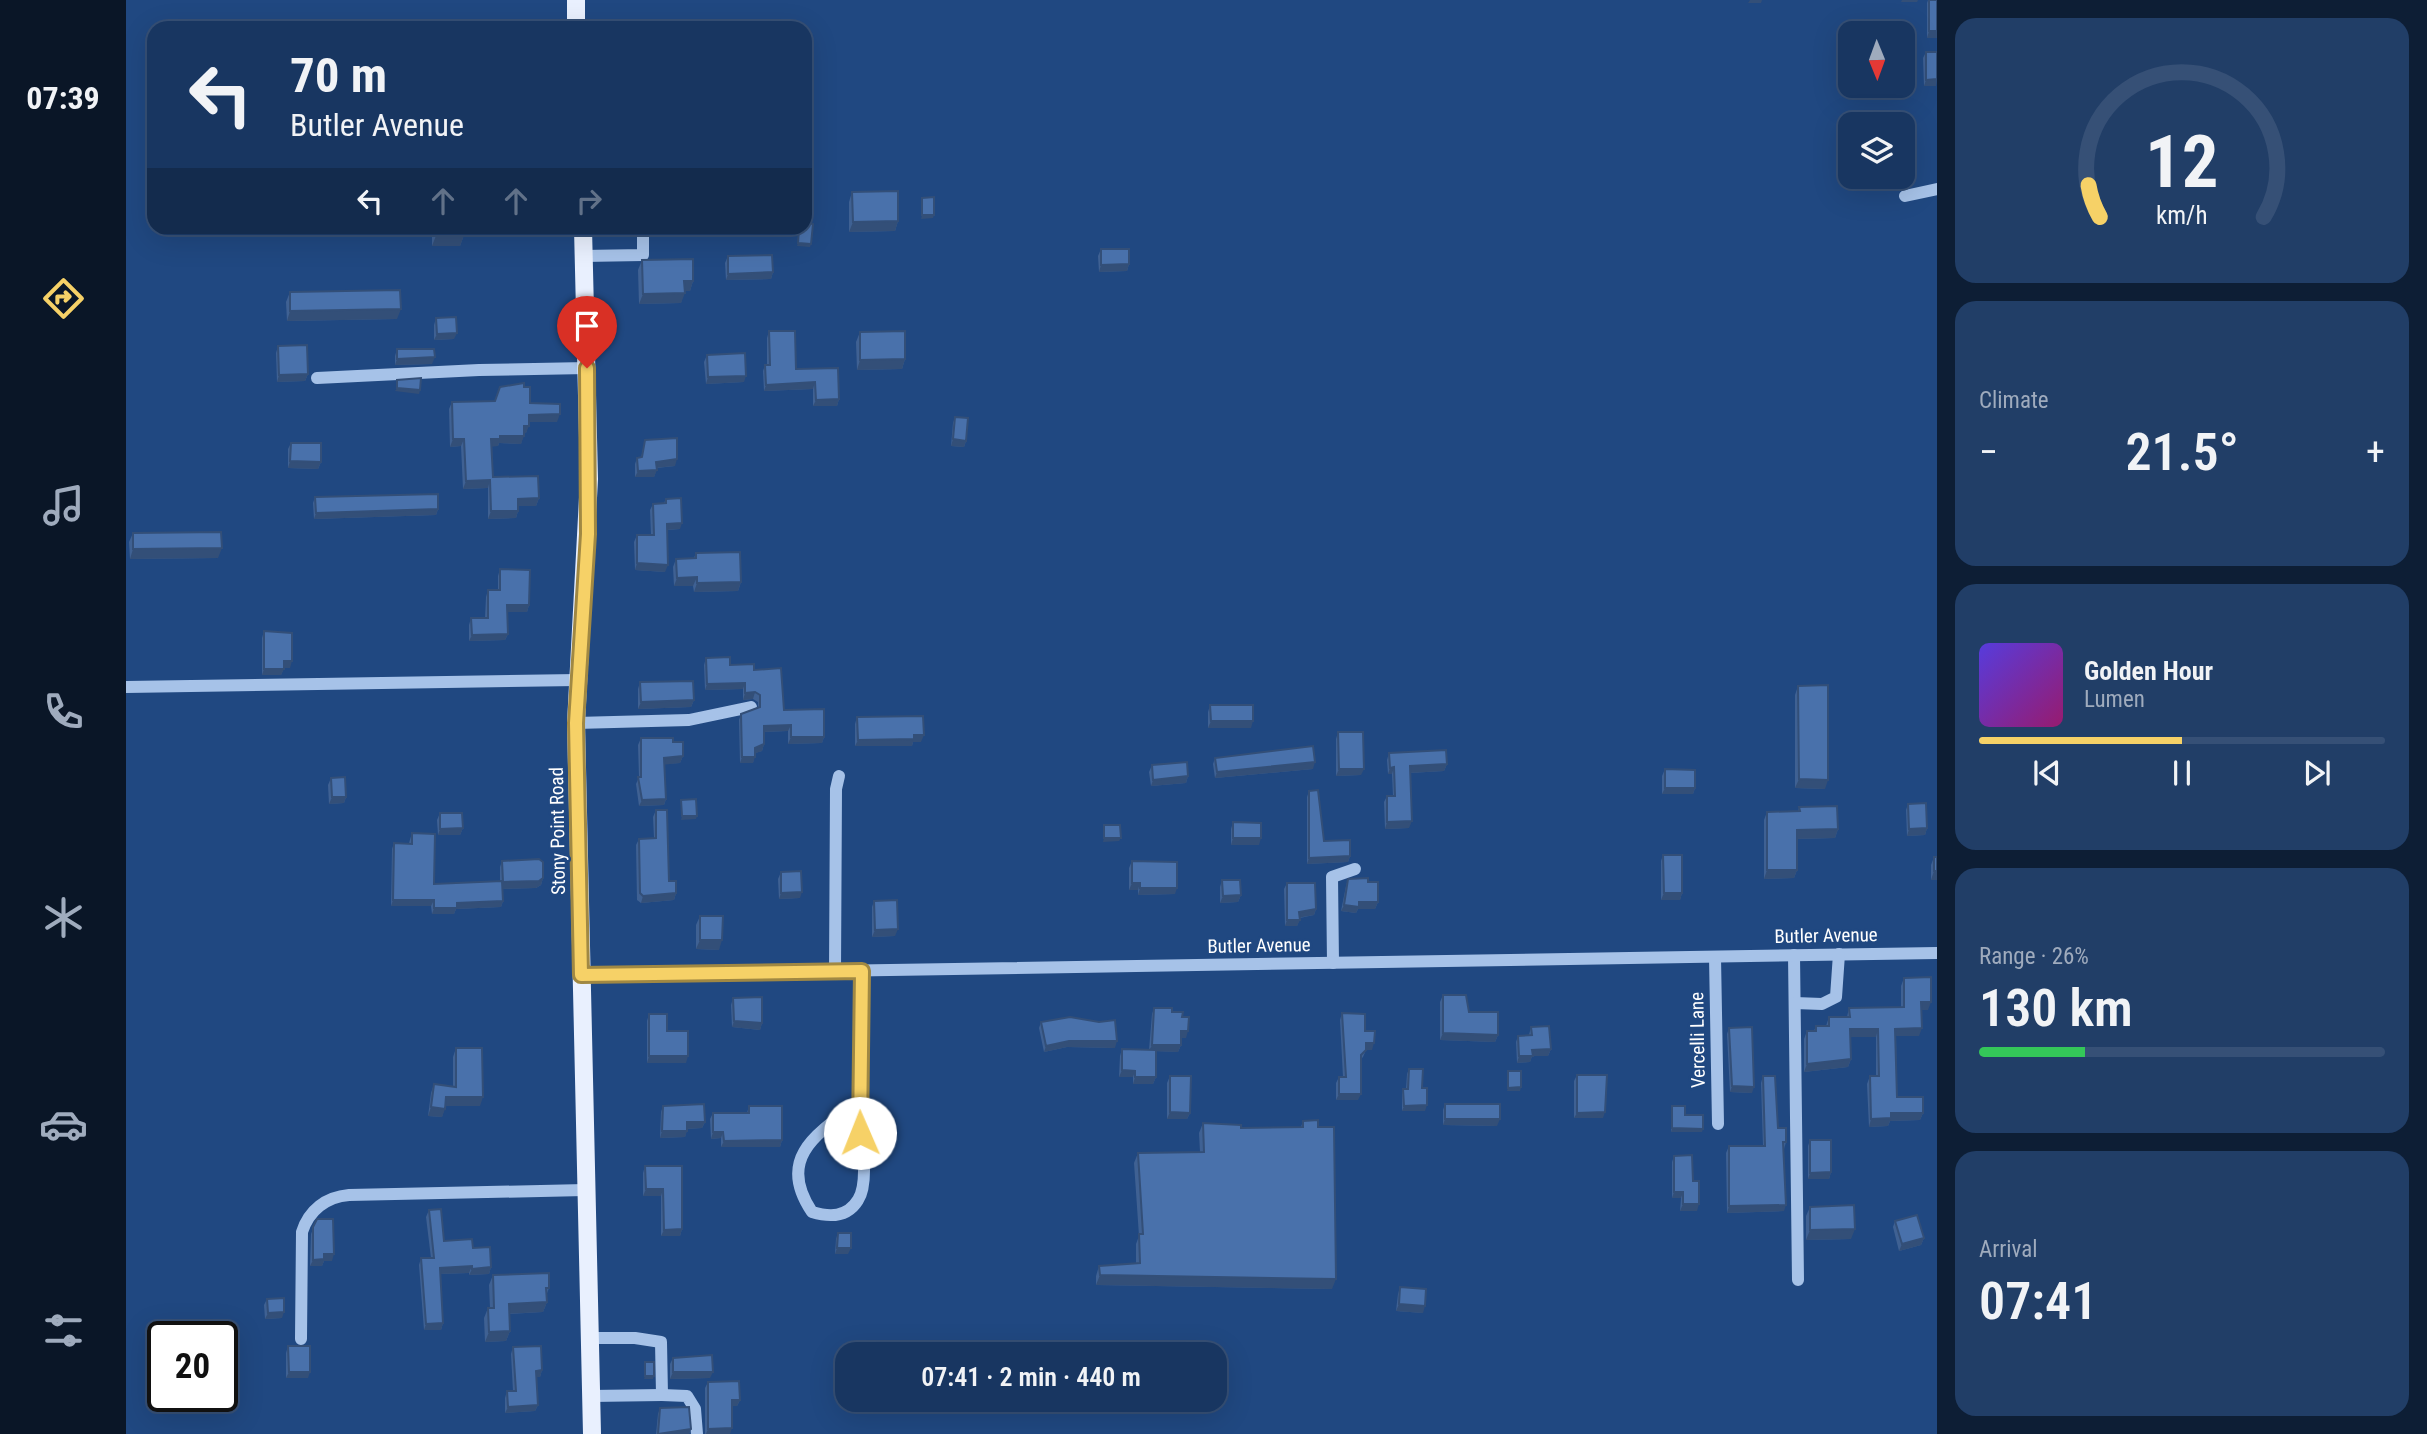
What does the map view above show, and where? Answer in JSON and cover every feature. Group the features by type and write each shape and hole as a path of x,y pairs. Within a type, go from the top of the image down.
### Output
{"main road":[{"path":"576,0 576,21"},
{"name":"Stony Point Road","path":"583,235 588,534 576,723 592,1434"}],"street":[{"path":"1905,196 1937,189"},
{"path":"583,256 643,256 642,235"},
{"path":"317,378 587,368"},
{"path":"126,687 577,680"},
{"path":"576,723 689,720 751,707"},
{"path":"835,971 836,789 839,776"},
{"path":"1333,963 1332,877 1355,869"},
{"name":"Butler Avenue","path":"581,975 1937,953"},
{"path":"1795,1003 1822,1004 1836,997 1839,954"},
{"path":"1794,955 1798,1280"},
{"name":"Vercelli Lane","path":"1715,957 1718,1124"},
{"path":"859,1103 807,1142 799,1175 801,1196 811,1212 830,1217 846,1212 859,1199 863,1178 859,1103 862,971"},
{"path":"302,1339 302,1232 309,1216 326,1202 349,1195 585,1190"},
{"path":"590,1338 635,1338 661,1342 662,1395"},
{"path":"591,1396 687,1396 695,1409 697,1434"}],"building":[{"path":"1929,0 1937,0 1937,31 1929,31"},
{"path":"1926,52 1937,52 1937,79 1926,80"},
{"path":"898,191 898,221 853,222 852,192"},
{"path":"934,197 934,215 922,215 922,198"},
{"path":"799,235 812,235 811,244 798,243"},
{"path":"1101,249 1129,249 1129,264 1101,265"},
{"path":"772,255 773,272 728,274 728,256"},
{"path":"693,259 693,281 684,281 685,293 643,294 642,260"},
{"path":"400,290 401,309 290,311 290,292"},
{"path":"456,317 457,333 437,334 436,318"},
{"path":"769,331 795,331 796,369 838,368 839,399 816,400 815,382 766,385 765,365 770,365"},
{"path":"905,331 905,359 860,360 860,332"},
{"path":"307,345 308,374 279,375 278,346"},
{"path":"397,349 434,349 435,357 397,359"},
{"path":"745,353 746,376 708,377 707,355"},
{"path":"421,378 420,390 397,388 397,380"},
{"path":"524,383 524,387 530,387 530,403 560,404 560,414 529,415 529,426 524,426 524,436 500,436 500,439 491,439 493,477 538,476 539,498 518,499 518,511 491,511 490,480 466,481 464,439 453,439 452,402 495,401 500,387"},
{"path":"955,417 968,418 966,441 953,439"},
{"path":"677,438 677,459 656,462 657,470 638,471 637,458 642,457 645,440"},
{"path":"291,443 321,443 321,462 290,461"},
{"path":"438,494 438,509 316,513 315,497"},
{"path":"681,498 682,523 667,524 668,565 637,563 637,535 654,535 653,504 666,503 666,499"},
{"path":"221,532 222,548 133,549 133,533"},
{"path":"740,552 741,582 697,583 697,577 677,578 676,559 696,558 696,553"},
{"path":"500,569 530,570 529,605 507,605 508,634 472,635 471,618 488,618 488,590 500,590"},
{"path":"264,631 292,633 292,661 284,661 284,669 264,669"},
{"path":"730,657 730,665 754,664 754,670 781,668 784,710 824,709 824,737 791,737 791,725 764,726 764,744 755,748 755,757 742,757 741,714 760,707 760,695 755,692 745,693 745,683 707,684 706,658"},
{"path":"693,681 694,700 641,702 640,682"},
{"path":"1828,685 1828,780 1799,779 1798,686"},
{"path":"1210,705 1253,705 1253,721 1211,721"},
{"path":"923,716 924,735 914,735 914,739 858,740 857,717"},
{"path":"1338,732 1363,732 1364,769 1339,769"},
{"path":"641,738 673,738 673,742 683,742 683,756 664,758 666,799 642,800 638,777 641,777"},
{"path":"1313,746 1315,762 1217,772 1215,758"},
{"path":"1446,750 1447,764 1410,766 1412,821 1387,822 1387,796 1395,796 1394,767 1390,768 1389,753"},
{"path":"1187,762 1188,776 1153,780 1152,765"},
{"path":"1665,769 1695,770 1695,788 1665,788"},
{"path":"345,777 346,797 332,797 331,778"},
{"path":"1318,790 1324,841 1350,840 1350,856 1309,858 1309,791"},
{"path":"696,799 697,816 682,816 681,800"},
{"path":"1926,803 1927,828 1909,829 1908,804"},
{"path":"1837,806 1838,829 1797,830 1797,870 1767,870 1767,812 1800,811 1799,807"},
{"path":"656,810 667,810 669,881 676,881 676,893 643,896 640,893 639,839 656,838"},
{"path":"440,813 462,813 463,828 440,829"},
{"path":"1233,822 1261,823 1261,838 1233,838"},
{"path":"1104,825 1120,825 1121,838 1104,838"},
{"path":"412,833 435,834 434,884 502,881 503,901 457,903 457,908 434,908 434,900 393,900 394,843 412,844"},
{"path":"1663,855 1682,855 1682,893 1664,893"},
{"path":"1934,857 1937,857 1937,871 1934,871"},
{"path":"539,859 543,862 543,878 539,881 503,882 502,861"},
{"path":"1132,861 1177,862 1177,888 1140,888 1140,883 1132,883"},
{"path":"801,871 802,892 781,893 781,872"},
{"path":"1368,878 1368,882 1378,882 1378,902 1359,902 1359,907 1344,905 1348,879"},
{"path":"1222,880 1240,880 1241,895 1223,896"},
{"path":"1287,883 1315,883 1316,909 1299,912 1300,920 1287,920"},
{"path":"897,900 898,929 875,930 874,901"},
{"path":"700,916 723,916 722,940 700,940"},
{"path":"1931,977 1931,1002 1921,1002 1922,1028 1895,1029 1897,1097 1923,1097 1923,1113 1891,1113 1891,1118 1871,1119 1870,1076 1879,1076 1878,1029 1850,1029 1851,1059 1807,1064 1807,1031 1816,1031 1816,1026 1829,1026 1829,1017 1850,1017 1849,1008 1904,1007 1904,978"},
{"path":"1443,995 1466,995 1469,1012 1498,1012 1498,1035 1443,1033"},
{"path":"762,997 762,1023 734,1021 733,998"},
{"path":"1154,1008 1172,1008 1172,1012 1183,1012 1182,1017 1189,1017 1188,1031 1181,1031 1181,1045 1152,1045"},
{"path":"1342,1013 1365,1014 1365,1031 1375,1031 1374,1043 1366,1043 1366,1050 1361,1055 1361,1094 1339,1094 1339,1077 1346,1077"},
{"path":"649,1014 667,1014 667,1031 688,1031 688,1056 649,1056"},
{"path":"1070,1017 1099,1022 1115,1020 1117,1041 1069,1041 1046,1046 1041,1022"},
{"path":"1549,1026 1551,1049 1532,1050 1533,1056 1519,1056 1518,1036 1532,1035 1531,1027"},
{"path":"1752,1027 1754,1087 1732,1086 1729,1028"},
{"path":"456,1048 482,1048 483,1097 446,1097 445,1109 431,1107 434,1084 456,1087"},
{"path":"1122,1049 1156,1050 1156,1077 1135,1077 1135,1071 1122,1070"},
{"path":"1409,1069 1423,1069 1422,1088 1427,1088 1427,1105 1404,1106 1403,1089 1408,1089"},
{"path":"1508,1071 1521,1071 1521,1087 1508,1088"},
{"path":"1577,1075 1607,1075 1605,1112 1577,1113"},
{"path":"1170,1076 1191,1076 1190,1113 1170,1112"},
{"path":"1763,1076 1775,1076 1778,1128 1786,1128 1786,1142 1783,1142 1786,1205 1729,1206 1729,1146 1765,1146"},
{"path":"704,1104 705,1122 687,1122 687,1131 662,1131 663,1106"},
{"path":"1445,1104 1500,1104 1500,1119 1445,1119"},
{"path":"749,1106 782,1106 782,1140 724,1141 723,1132 713,1132 713,1113 749,1113"},
{"path":"1672,1106 1685,1106 1685,1115 1703,1115 1703,1129 1672,1128"},
{"path":"1318,1120 1318,1127 1334,1127 1336,1279 1100,1275 1099,1266 1140,1263 1139,1234 1143,1234 1138,1153 1204,1152 1203,1123 1241,1125 1241,1128 1303,1127 1303,1121"},
{"path":"1810,1140 1831,1140 1831,1172 1810,1173"},
{"path":"1692,1155 1693,1181 1699,1181 1699,1204 1683,1204 1683,1192 1674,1192 1674,1156"},
{"path":"645,1166 682,1166 682,1229 664,1230 663,1189 646,1189"},
{"path":"1854,1205 1855,1229 1810,1230 1810,1207"},
{"path":"441,1209 444,1241 472,1239 473,1248 490,1247 491,1267 440,1268 443,1323 426,1324 421,1258 434,1258 429,1210"},
{"path":"1917,1215 1924,1238 1902,1244 1895,1221"},
{"path":"317,1219 333,1219 334,1254 324,1254 324,1259 313,1260 313,1227"},
{"path":"838,1233 851,1233 851,1248 837,1248"},
{"path":"549,1273 547,1302 509,1304 510,1331 489,1332 488,1308 494,1308 493,1275"},
{"path":"1400,1287 1426,1289 1425,1306 1399,1304"},
{"path":"284,1298 284,1312 268,1313 267,1299"},
{"path":"288,1346 310,1346 310,1372 289,1372"},
{"path":"541,1346 542,1370 536,1371 538,1405 508,1407 507,1391 516,1391 513,1347"},
{"path":"712,1355 713,1372 673,1372 673,1358"},
{"path":"645,1362 654,1362 654,1376 645,1376"},
{"path":"739,1381 740,1400 732,1400 732,1428 708,1429 708,1382"},
{"path":"689,1407 691,1429 658,1434 660,1408"}],"route":[{"path":"587,368 588,534 576,723 581,975 862,971 860,1133"}]}
